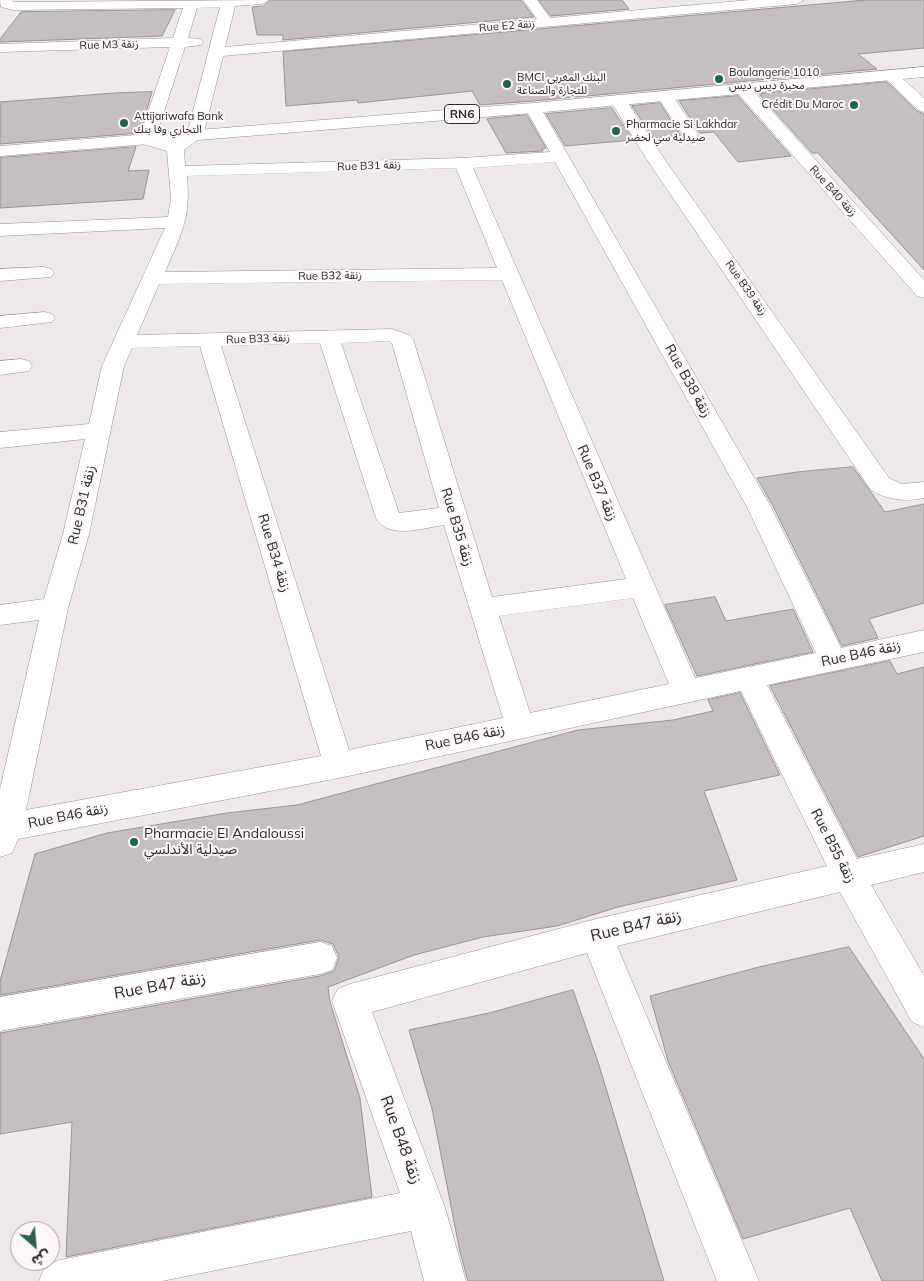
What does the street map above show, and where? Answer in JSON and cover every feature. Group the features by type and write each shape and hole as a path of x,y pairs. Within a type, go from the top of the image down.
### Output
{"street":[{"path":"5,0 6,4 14,6 262,0"},
{"path":"530,0 547,23"},
{"path":"634,0 646,14"},
{"name":"Rue E2 زنقة","path":"217,47 547,23 767,1 797,0"},
{"path":"193,2 153,119 149,140 185,142 217,47 228,2"},
{"name":"Rue M3 زنقة","path":"0,48 180,43 217,47"},
{"name":"RN6","path":"0,151 149,140 185,142 924,72"},
{"path":"890,75 924,107"},
{"name":"Rue B40 زنقة","path":"743,89 924,292"},
{"path":"665,96 690,134"},
{"name":"Rue B39 زنقة","path":"618,100 657,161 880,484 896,493 905,494 924,490"},
{"name":"Rue B38 زنقة","path":"533,108 759,507 833,660"},
{"name":"Rue B31 زنقة","path":"4,821 55,608 76,534 113,366 178,222 180,198 178,171 185,142"},
{"name":"Rue B31 زنقة","path":"178,171 462,164 560,157"},
{"name":"Rue B37 زنقة","path":"462,164 686,692"},
{"path":"0,230 178,222"},
{"path":"0,275 44,274"},
{"name":"Rue B32 زنقة","path":"152,278 508,274"},
{"path":"0,322 45,318"},
{"name":"Rue B33 زنقة","path":"124,342 392,335"},
{"name":"Rue B35 زنقة","path":"392,335 398,336 405,343 453,515 520,726"},
{"path":"328,336 388,518 394,522 401,522 453,515"},
{"name":"Rue B34 زنقة","path":"209,341 339,765"},
{"path":"0,440 100,430"},
{"path":"482,608 642,587"},
{"path":"0,615 55,608"},
{"name":"Rue B46 زنقة","path":"4,821 339,765 924,641"},
{"name":"Rue B55 زنقة","path":"749,678 849,877 924,1010"},
{"name":"Rue B47 زنقة","path":"350,1001 596,935 924,858"},
{"path":"596,935 738,1281"},
{"name":"Rue B47 زنقة","path":"0,1014 320,958"},
{"name":"Rue B48 زنقة","path":"350,1001 425,1208 445,1281"},
{"path":"60,1281 425,1208"}],"building":[{"path":"271,0 521,0 534,17 283,40 283,35 257,35 252,7 263,6"},
{"path":"539,0 622,0 629,9 551,16"},
{"path":"866,0 924,0 924,48 858,54 877,69 533,101 480,105 472,91 358,103 357,100 286,106 283,52"},
{"path":"175,10 162,36 0,42 0,39 21,12"},
{"path":"887,82 917,111 924,114 924,270 818,153 812,153 759,94"},
{"path":"152,92 140,133 0,144 0,102"},
{"path":"738,96 791,156 738,162 714,132 700,133 679,101"},
{"path":"660,103 681,135 653,138 632,106"},
{"path":"612,108 633,140 565,146 546,114"},
{"path":"527,115 546,148 542,149 543,151 506,153 487,119"},
{"path":"136,147 128,171 149,170 143,199 0,208 0,158"},
{"path":"853,467 885,512 924,504 924,603 869,619 878,638 842,646 773,506 757,478"},
{"path":"715,597 726,621 793,609 813,652 697,676 665,605"},
{"path":"890,661 897,674 924,667 924,836 858,857 770,686"},
{"path":"740,693 780,775 704,791 737,880 618,907 557,926 483,937 414,955 328,987 330,1002 360,1098 372,1197 66,1257 72,1122 0,1134 0,1033 320,976 334,971 339,957 333,944 320,940 0,995 0,981 35,854 107,833 227,813 297,805 578,730 673,720 713,711 708,700"},
{"path":"849,947 924,1059 924,1281 882,1281 850,1208 743,1239 668,1061 650,996 759,967"},
{"path":"573,990 599,1065 664,1281 468,1281 460,1252 432,1109 409,1030 489,1013"}],"place":[{"name":"Boulangerie 1010 مخبزة ديس ديس","path":"719,79"},
{"name":"BMCI البنك المغربي للتجارة والصناعة","path":"507,84"},
{"name":"Crédit Du Maroc","path":"854,105"},
{"name":"Attijariwafa Bank التجاري وفا بنك","path":"124,123"},
{"name":"Pharmacie Si Lakhdar صيدلية سي لخضر","path":"616,131"},
{"name":"Pharmacie El Andaloussi صيدلية الأندلسي","path":"134,842"}]}
